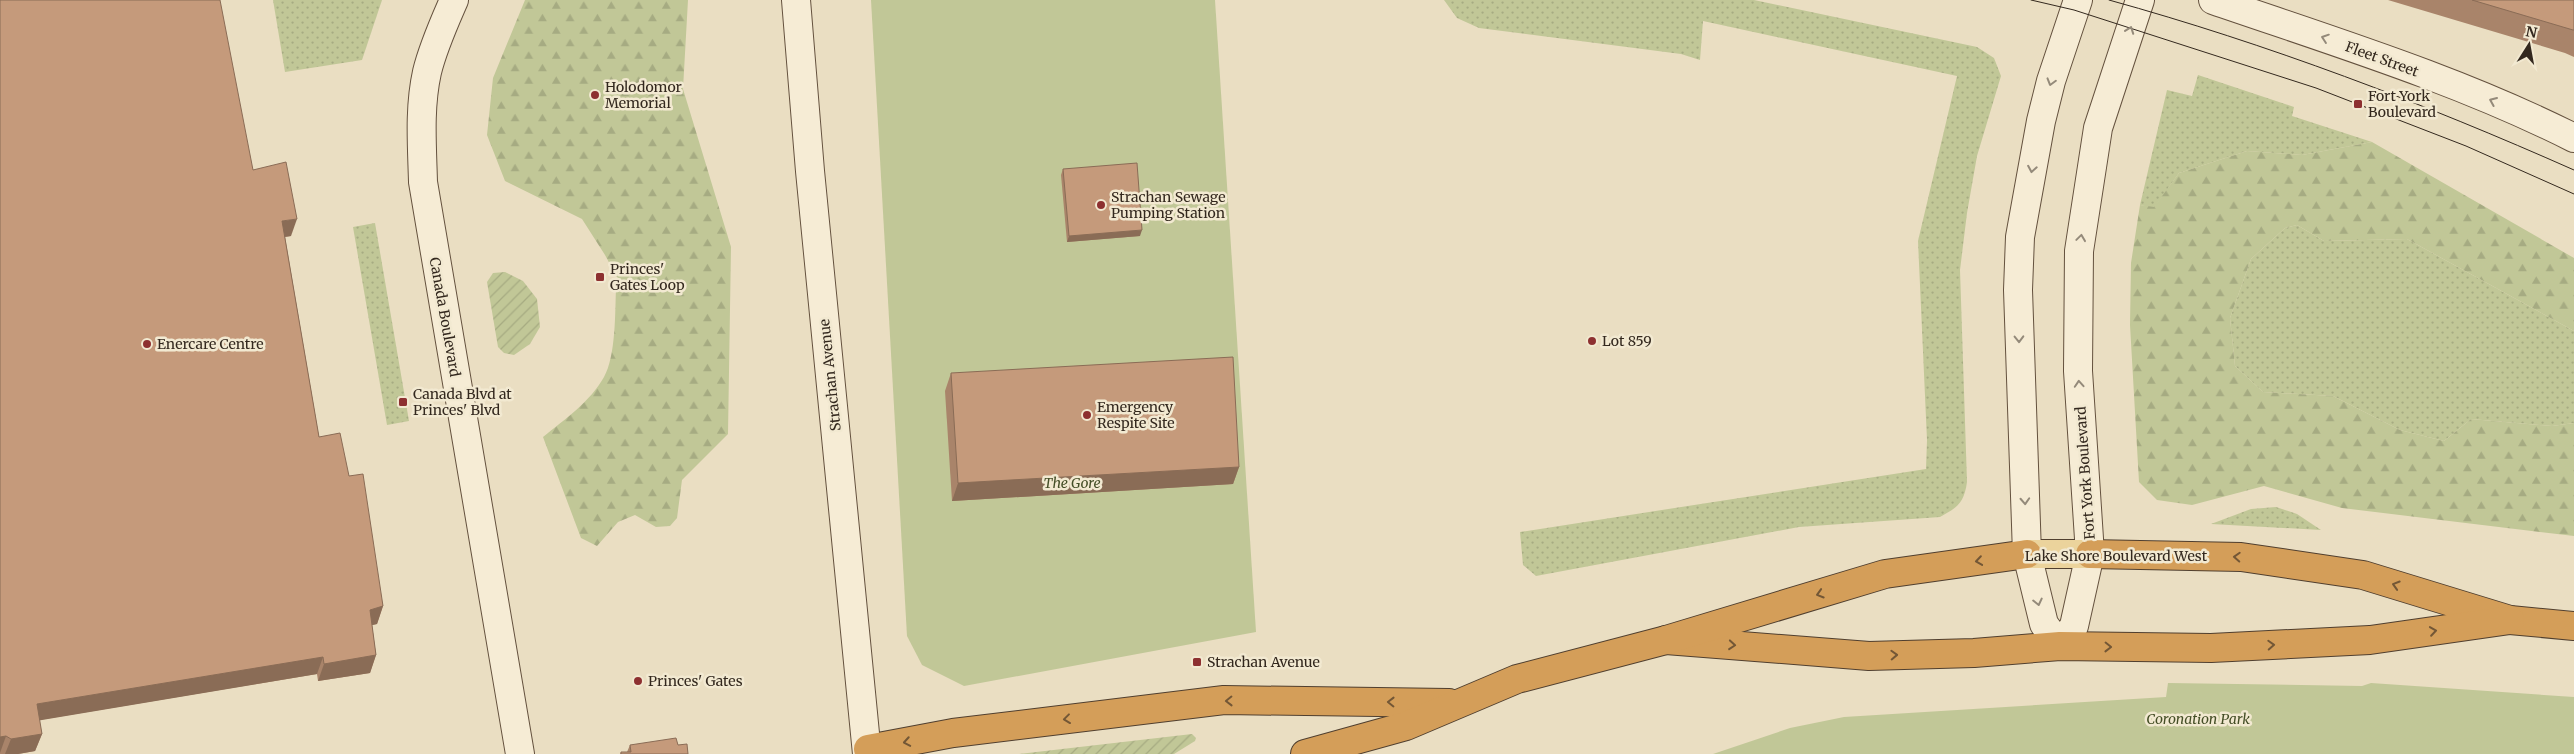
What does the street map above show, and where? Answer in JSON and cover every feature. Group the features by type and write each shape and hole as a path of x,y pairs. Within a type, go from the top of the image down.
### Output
{"highway":[{"name":"Lake Shore Boulevard West","path":"1305,754 1406,726 1517,679 1666,640 1885,574 2027,554"},
{"name":"Lake Shore Boulevard West","path":"2090,554 2241,557 2363,575 2510,620 2574,626"},
{"name":"Lake Shore Boulevard West","path":"1666,640 1869,656 2060,646 2211,648 2370,640 2510,620"},
{"path":"869,752 953,733 1224,700 1458,703"},
{"name":"Lake Shore Boulevard West","path":"1373,754 1406,726"}],"main road":[{"name":"Lake Shore Boulevard West","path":"2027,554 2090,554"}],"street":[{"name":"Canada Boulevard","path":"454,0 440,31 427,72 421,118 423,182 520,754"},
{"name":"Strachan Avenue","path":"796,0 817,244 869,752"},
{"path":"2060,646 2044,624 2027,554 2019,354 2020,236 2041,121 2051,81 2078,0"},
{"name":"Fort York Boulevard","path":"2060,646 2074,626 2090,554 2078,371 2080,251 2098,128 2140,0"},
{"name":"Fleet Street","path":"2213,0 2453,85 2538,120 2574,138"}],"green space":[{"path":"273,0 382,0 362,60 285,72"},
{"path":"525,0 688,0 683,89 731,247 728,434 682,480 677,518 670,526 656,527 635,515 618,522 597,546 581,538 543,437 584,402 604,377 613,346 616,288 619,281 582,219 505,181 487,135 493,78"},
{"name":"The Gore","path":"871,0 1215,0 1256,632 964,686 922,665 907,636"},
{"path":"1444,0 1754,0 1977,47 1994,58 2001,76 1977,156 1960,270 1967,482 1964,495 1959,504 1940,517 1799,527 1536,576 1523,565 1520,532 1926,469 1927,440 1918,241 1957,76 1703,21 1700,60 1681,54 1479,28 1457,18"},
{"path":"2198,75 2294,107 2292,116 2372,142 2302,155 2247,151 2179,173 2154,208 2140,205 2167,90 2192,96"},
{"path":"2372,142 2574,258 2574,331 2407,239 2324,241 2297,225 2285,228 2251,259 2230,318 2235,366 2263,392 2333,396 2400,430 2444,441 2471,419 2552,426 2574,423 2574,536 2342,508 2264,486 2192,505 2157,500 2139,482 2130,325 2131,263 2140,205 2154,207 2179,173 2247,151 2302,155"},
{"path":"375,223 409,421 387,425 353,227"},
{"path":"2297,225 2324,241 2407,239 2574,331 2574,423 2552,426 2471,419 2444,441 2400,430 2333,396 2263,392 2235,366 2230,318 2251,259 2285,228"},
{"path":"505,272 523,281 537,299 540,327 530,344 514,355 504,353 498,347 487,282 493,273"},
{"path":"2276,507 2297,514 2321,530 2211,524 2251,509"},
{"name":"Coronation Park","path":"2168,683 2362,686 2371,683 2574,697 2574,754 1713,754 1790,728 1844,717 2166,697"},
{"path":"1192,734 1196,738 1195,741 1174,754 1019,754"}],"building":[{"name":"Enercare Centre","path":"0,0 220,0 253,170 286,162 297,219 282,221 319,437 340,433 349,476 363,474 383,606 370,610 376,655 324,664 323,657 37,704 42,734 11,739 6,736 0,737"},
{"path":"2472,0 2574,0 2574,30 2573,30"},
{"name":"Strachan Sewage Pumping Station","path":"1137,163 1142,230 1069,236 1063,169"},
{"name":"Emergency Respite Site","path":"1233,357 1239,467 958,483 951,373"},
{"path":"676,738 678,745 687,744 688,754 621,754 621,752 631,752 630,745"}],"tram line":[{"path":"2031,0 2074,10 2316,88 2466,146 2574,194"},
{"path":"2109,0 2228,36 2345,76 2460,121 2574,170"}],"place":[{"name":"Holodomor Memorial","path":"595,95"},
{"name":"Fort York Boulevard","path":"2358,104"},
{"name":"Strachan Sewage Pumping Station","path":"1101,205"},
{"name":"Princes' Gates Loop","path":"600,277"},
{"name":"Lot 859","path":"1592,341"},
{"name":"Enercare Centre","path":"147,344"},
{"name":"Canada Blvd at Princes' Blvd","path":"403,402"},
{"name":"Emergency Respite Site","path":"1087,415"},
{"name":"Strachan Avenue","path":"1197,662"},
{"name":"Princes' Gates","path":"638,681"}]}
